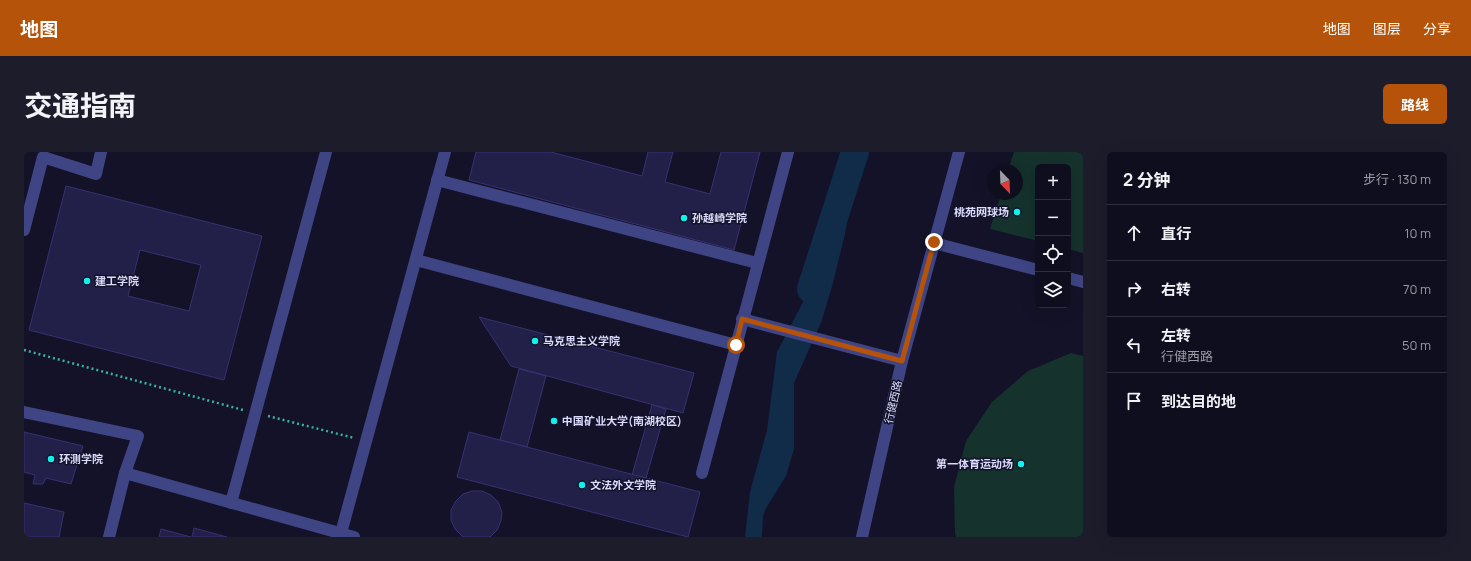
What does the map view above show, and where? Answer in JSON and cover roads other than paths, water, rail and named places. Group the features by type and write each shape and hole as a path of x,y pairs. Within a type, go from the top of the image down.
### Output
{"street":[{"path":"24,230 43,157 96,174 101,152"},
{"path":"232,503 326,152"},
{"path":"341,534 445,152"},
{"path":"702,473 742,319 788,152"},
{"name":"行健西路","path":"862,537 902,361 959,152"},
{"path":"437,180 758,263"},
{"path":"934,242 1035,269"},
{"path":"416,260 736,345"},
{"path":"1071,279 1083,282"},
{"path":"742,319 902,361"},
{"path":"24,412 138,436 125,473 109,537"},
{"path":"125,473 354,537"}],"water":[{"path":"842,152 861,152 858,160 845,234 833,283 822,320 794,383 794,449 786,476 766,508 763,516 762,537 745,537 750,492 767,430 777,352 803,302 808,274 824,251"}],"waterway":[{"path":"811,289 855,152"}],"place":[{"name":"桃苑网球场","path":"1017,212"},
{"name":"孙越崎学院","path":"684,218"},
{"name":"建工学院","path":"87,281"},
{"name":"马克思主义学院","path":"535,341"},
{"name":"中国矿业大学(南湖校区)","path":"554,421"},
{"name":"环测学院","path":"51,459"},
{"name":"第一体育运动场","path":"1021,464"},
{"name":"文法外文学院","path":"582,485"}]}
